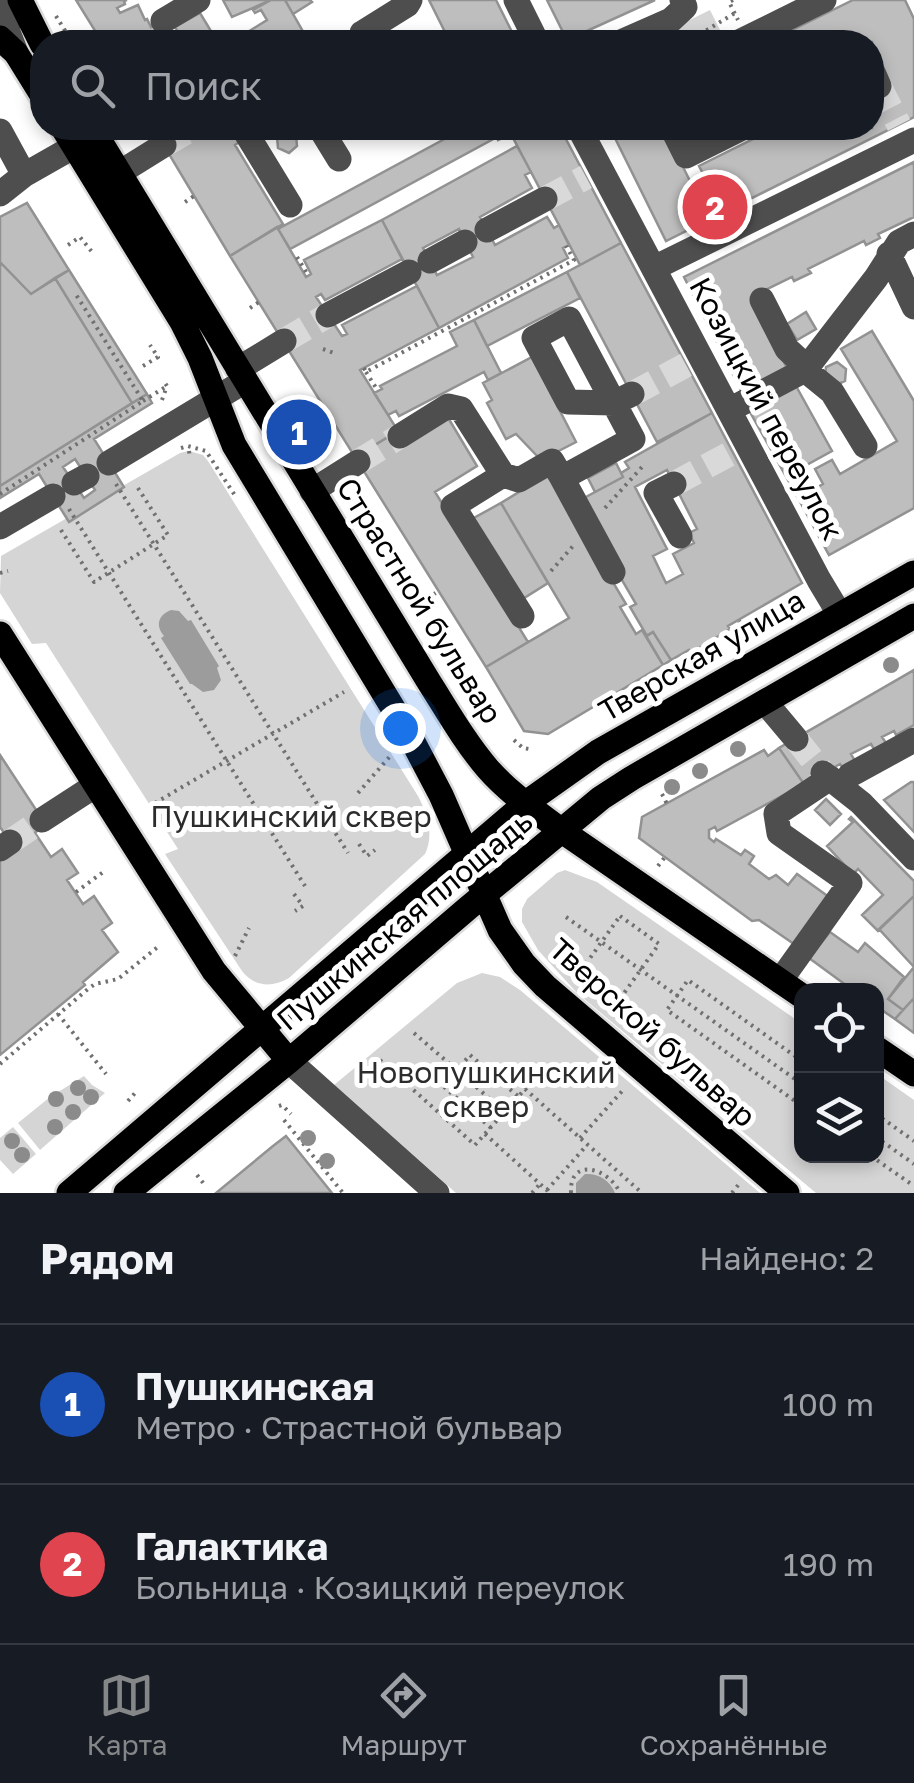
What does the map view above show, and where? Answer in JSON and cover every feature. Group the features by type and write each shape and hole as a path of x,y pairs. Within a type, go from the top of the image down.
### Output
{"main road":[{"path":"20,0 35,30"},
{"path":"8,46 30,78"},
{"path":"80,140 182,322 234,445 412,738 466,854"},
{"name":"Страстной бульвар","path":"87,140 130,166 241,375 461,732 490,771 562,831"},
{"name":"Тверская улица","path":"526,804 598,752 914,572"},
{"path":"791,988 562,831 632,778 914,616"},
{"path":"4,649 214,971 289,1061 126,1193"},
{"name":"Пушкинская площадь","path":"261,1030 526,804"},
{"name":"Пушкинская площадь","path":"289,1061 562,831"},
{"name":"Тверской бульвар","path":"466,854 500,930 530,972 787,1193"},
{"path":"69,1193 261,1030"},
{"path":"884,1053 914,1074"}],"street":[{"path":"7,0 8,46"},
{"path":"162,21 198,0"},
{"path":"367,30 410,0"},
{"path":"516,0 531,30"},
{"path":"648,30 671,20 685,7 682,0"},
{"path":"764,30 824,0"},
{"path":"0,132 24,175"},
{"path":"654,268 907,136"},
{"path":"0,194 69,140"},
{"path":"250,140 290,204"},
{"path":"327,140 339,159"},
{"name":"Козицкий переулок","path":"584,140 594,173 654,268 694,361 730,410 740,448 840,615"},
{"path":"678,140 686,156 718,140"},
{"path":"130,166 164,146"},
{"path":"328,315 545,199"},
{"path":"730,410 805,370 876,278 889,254 899,242 914,234"},
{"path":"889,254 914,307"},
{"path":"762,300 787,349 832,392 865,446"},
{"path":"0,527 216,398 284,342"},
{"path":"562,478 633,439 623,399"},
{"path":"400,436 448,406 461,408 503,475 519,480 552,461 613,572"},
{"path":"312,491 358,462"},
{"path":"503,475 453,506 522,616"},
{"path":"674,484 656,493 680,536"},
{"path":"764,702 796,739"},
{"path":"791,988 850,883 779,833 776,814 832,779 850,775 914,740"},
{"path":"832,779 914,858"},
{"path":"42,820 96,785"},
{"path":"289,1061 437,1193"}],"path":[{"path":"706,30 734,13 729,2 732,0"},
{"path":"55,14 65,30"},
{"path":"125,140 130,166"},
{"path":"185,202 194,196"},
{"path":"68,245 80,237 92,252"},
{"path":"378,391 365,370 574,260 566,246"},
{"path":"297,256 308,275"},
{"path":"75,294 142,401"},
{"path":"250,308 259,302"},
{"path":"143,366 158,357 150,346"},
{"path":"323,349 338,354"},
{"path":"0,494 166,385 162,400"},
{"path":"188,451 190,458"},
{"path":"61,530 94,582 168,534 136,485"},
{"path":"120,490 348,852"},
{"path":"74,519 305,886"},
{"path":"0,574 8,570"},
{"path":"428,598 439,592"},
{"path":"156,803 344,692"},
{"path":"514,740 523,748 530,748"},
{"path":"662,794 667,804"},
{"path":"358,844 367,856 375,850"},
{"path":"658,866 665,857"},
{"path":"76,892 106,870"},
{"path":"294,894 303,906 295,911"},
{"path":"620,916 660,944 622,996 583,968 601,942 620,916"},
{"path":"566,917 794,1078"},
{"path":"236,956 249,928"},
{"path":"0,1064 29,1035 95,984 118,980 158,946"},
{"path":"794,1055 688,980 667,1010 794,1100"},
{"path":"58,1014 106,1074"},
{"path":"414,1032 505,1112"},
{"path":"491,1128 443,1086 456,1070 470,1055 518,1097"},
{"path":"380,1060 475,1145 525,1089 642,1193"},
{"path":"580,1138 624,1088"},
{"path":"128,1100 135,1092"},
{"path":"279,1106 282,1104 291,1114"},
{"path":"284,1120 343,1193"},
{"path":"884,1120 914,1141"},
{"path":"485,1134 549,1192 588,1144"},
{"path":"884,1143 914,1164"},
{"path":"882,1163 914,1186"},
{"path":"567,1168 576,1175"},
{"path":"571,1193 576,1175 589,1169 609,1177 620,1193"},
{"path":"609,1177 616,1170"},
{"path":"197,1175 204,1184"},
{"path":"532,1193 540,1184"},
{"path":"732,1193 739,1184"}],"green space":[{"path":"710,10 720,30 669,30"},
{"name":"Пушкинский сквер","path":"189,451 208,461 418,796 429,825 425,854 289,978 270,984 258,983 242,971 165,854 178,849 46,643 32,644 0,593 1,556"},
{"path":"565,870 597,882 794,1018 794,1163 884,1163 884,1079 914,1100 914,1193 816,1193 577,993 538,950 522,922 527,899"},
{"name":"Новопушкинский сквер","path":"482,973 500,977 520,990 760,1193 456,1193 334,1085 457,983"},
{"path":"84,1076 105,1093 40,1150 18,1123"},
{"path":"13,1127 36,1154 13,1174 0,1160 0,1138"}],"shaded area":[{"path":"171,610 191,620 219,666 221,680 214,690 203,692 190,684 161,638 164,636 159,621"},
{"path":"585,1174 603,1178 615,1193 576,1193 576,1183"}],"building":[{"path":"76,0 127,0 117,8 120,13 138,5 145,20 159,30 95,30"},
{"path":"223,0 271,0 232,17"},
{"path":"271,0 285,0 302,30 251,30 267,20 261,10 253,10"},
{"path":"285,0 310,0 312,2 293,14"},
{"path":"429,0 496,0 511,30 444,30"},
{"path":"547,0 655,0 589,30 562,30"},
{"path":"853,0 905,0 914,19 914,117 884,132 884,30 792,30"},
{"path":"200,13 210,30 177,30 175,27"},
{"path":"161,140 242,140 235,145 283,224 230,256"},
{"path":"277,140 296,140 297,146 289,153 278,148"},
{"path":"443,140 491,140 290,249 278,229"},
{"path":"514,140 566,140 621,243 580,265"},
{"path":"616,140 670,140 696,193 710,187 699,166 751,140 868,140 666,241"},
{"path":"517,146 531,172 525,175 532,188 480,217 495,245 547,217 554,228 559,225 569,245 563,248 568,258 439,328 382,220","holes":["459,229 473,257 437,275 423,248"]},
{"path":"914,162 914,217 878,234 880,238 866,245 864,241 808,269 811,273 794,281 792,277 751,297 788,370 743,394 684,277"},
{"path":"27,203 69,270 31,294 0,262 0,217"},
{"path":"382,220 402,259 325,300 321,294 316,297 342,336 347,334 342,325 417,286 439,328 360,370 398,431 355,457 230,256 277,227 306,277 311,274 304,260"},
{"path":"621,243 712,413 657,442 567,272"},
{"path":"0,262 31,294 55,278 132,403 0,486"},
{"path":"69,270 147,394 132,403 55,278"},
{"path":"567,272 580,298 487,346 474,320"},
{"path":"806,312 816,329 797,340 787,324"},
{"path":"474,320 501,373 488,380 484,372 399,416 396,411 388,415 374,393 382,389 380,386 457,346 450,332"},
{"path":"872,331 914,401 914,508 829,555 798,498 823,484 815,469 832,460 840,474 897,441 841,349"},
{"path":"532,357 576,442 541,460 516,434 506,439 487,403 492,400 483,383"},
{"path":"837,362 846,369 845,381 834,386 825,379 826,367"},
{"path":"796,386 832,451 803,467 815,488 798,498 750,412"},
{"path":"147,394 152,403 94,439 124,487 69,522 39,474 0,498 0,486","holes":["75,459 95,490 84,498 63,467"]},
{"path":"712,413 802,583 728,626 730,629 691,653 689,650 671,660 653,632 647,636 630,607 636,604 584,498 623,477 621,473 629,468 625,462","holes":["667,470 697,529 689,533 694,543 673,554 683,574 666,583 653,556 667,549 635,487"]},
{"path":"447,416 477,466 435,492 528,642 486,667 355,457 398,431"},
{"path":"616,463 623,477 595,492 588,478"},
{"path":"548,474 626,604 620,607 636,634 642,630 663,665 548,734 524,731 486,667 569,618 501,503"},
{"path":"501,503 548,583 521,600 472,519"},
{"path":"653,632 671,660 663,665 646,636"},
{"path":"914,670 914,725 896,735 894,731 882,737 886,743 874,749 871,744 851,754 855,761 843,768 840,764 804,784 779,748"},
{"path":"779,748 804,784 717,831 715,827 709,830 709,838 741,855 745,850 754,856 749,864 769,879 776,875 788,885 797,874 829,897 794,944 759,920 752,921 639,838 642,817 764,750 768,756"},
{"path":"0,755 46,825 14,847 0,827"},
{"path":"914,782 914,832 884,800"},
{"path":"826,799 841,814 830,825 815,810"},
{"path":"851,817 914,881 914,896 878,931 862,915 883,895 858,869 853,874 827,846 853,822"},
{"path":"35,833 51,857 62,849 78,873 67,880 83,904 94,896 112,923 102,930 118,952 83,982 85,985 0,1055 0,857"},
{"path":"914,896 914,967 879,929"},
{"path":"830,932 858,952 865,943 904,977 888,999 903,1010 895,1019 884,1011 884,983 843,983 809,958"},
{"path":"914,967 914,998 903,1010 888,999"},
{"path":"914,998 914,1033 895,1019"},
{"path":"286,1136 332,1193 216,1193 273,1146"}],"tunnel":[{"path":"884,96 899,125"},
{"path":"164,145 173,140"},
{"path":"545,199 586,177"},
{"path":"284,341 328,315"},
{"path":"632,394 686,365"},
{"path":"358,462 400,436"},
{"path":"674,484 733,452"},
{"path":"796,739 823,773"},
{"path":"10,842 42,820"}],"place":[{"name":"Галактика","path":"715,207"},
{"name":"Пушкинская","path":"299,432"}]}
